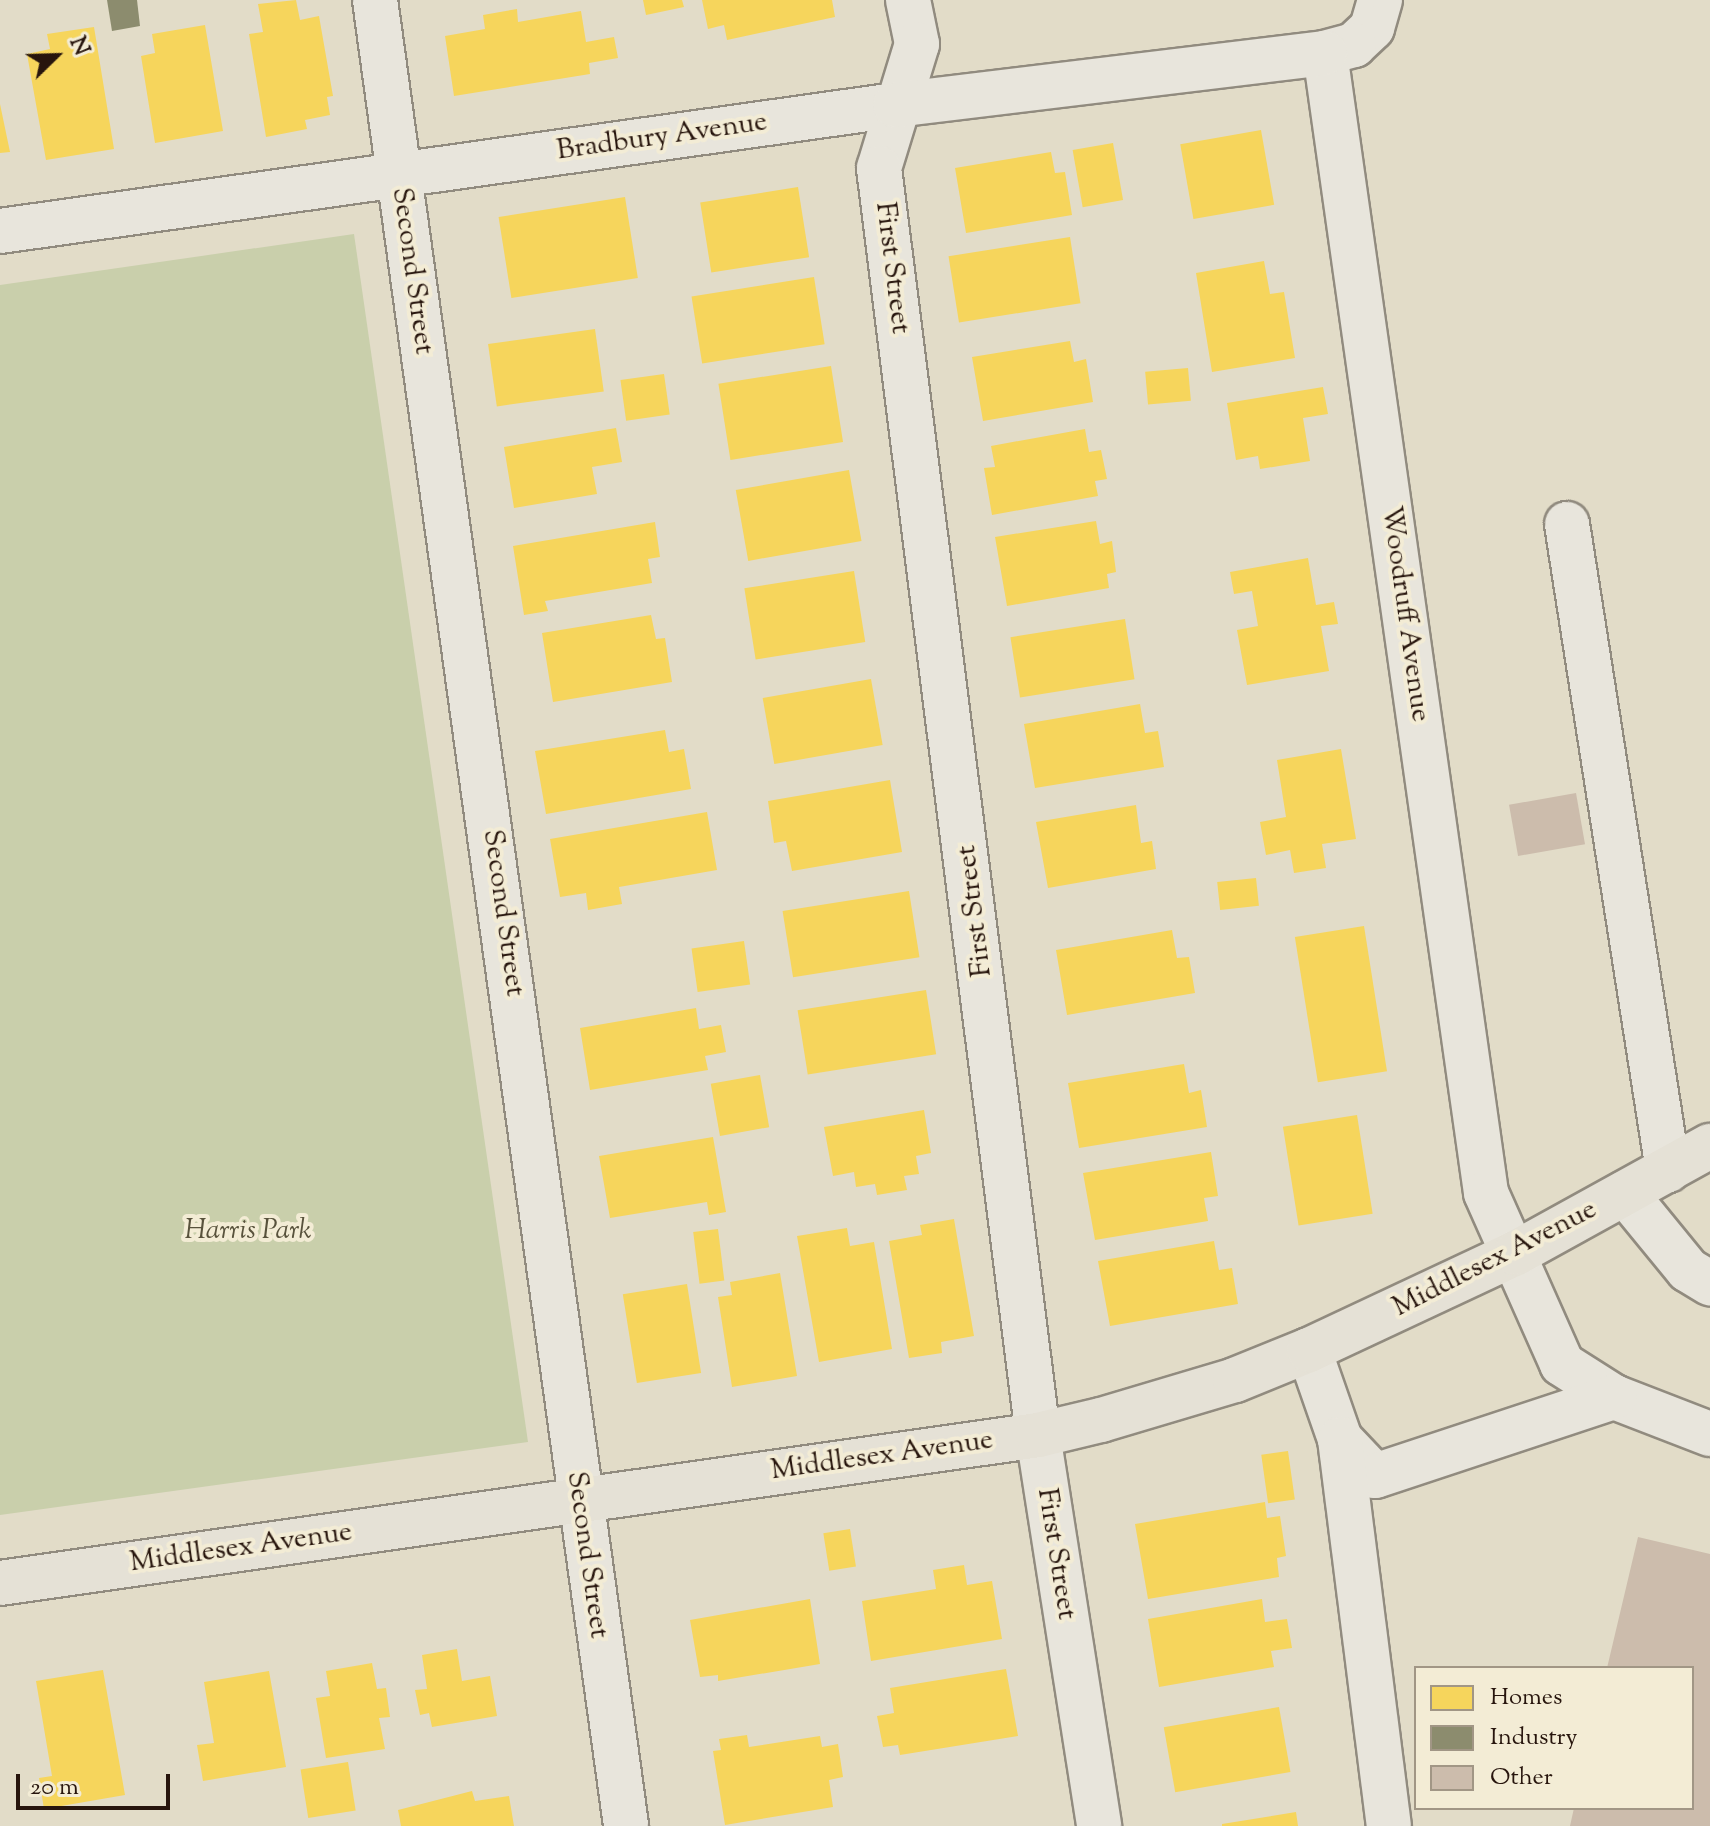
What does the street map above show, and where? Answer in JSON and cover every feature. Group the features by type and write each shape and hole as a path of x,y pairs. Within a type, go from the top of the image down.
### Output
{"main road":[{"name":"Middlesex Avenue","path":"0,1583 578,1498 1038,1435 1221,1384 1309,1350 1516,1253 1710,1146"}],"street":[{"name":"Second Street","path":"375,0 497,862 578,1498 626,1826"},
{"name":"First Street","path":"908,0 917,44 895,105 879,168 1038,1435 1099,1826"},
{"path":"1325,53 1354,45 1372,28 1380,0"},
{"name":"Bradbury Avenue","path":"0,231 895,105 1325,53"},
{"name":"Woodruff Avenue","path":"1325,53 1486,1193 1516,1253 1562,1364 1614,1397 1710,1434"},
{"path":"1567,524 1668,1170"},
{"path":"1625,1193 1688,1270 1710,1283"},
{"path":"1309,1350 1340,1439 1389,1826"},
{"path":"1340,1439 1375,1476 1462,1444 1614,1397"}],"green space":[{"name":"Harris Park","path":"354,234 528,1442 0,1515 0,285"}],"building: Homes":[{"path":"296,0 300,20 319,16 333,96 327,97 330,115 305,120 307,129 266,137 249,34 263,32 258,4"},
{"path":"643,0 682,0 684,7 646,15"},
{"path":"702,0 832,0 835,17 727,40 724,25 708,29"},
{"path":"517,9 518,22 581,11 586,42 614,37 618,58 589,63 590,74 454,96 445,36 485,29 483,15"},
{"path":"205,25 223,131 155,143 141,56 155,53 152,34"},
{"path":"94,27 114,149 46,160 27,54 50,49 47,34"},
{"path":"0,104 10,152 0,153"},
{"path":"1261,130 1274,205 1193,219 1180,144"},
{"path":"1113,143 1123,200 1083,207 1073,150"},
{"path":"1051,152 1055,173 1065,172 1072,215 966,233 955,168"},
{"path":"798,187 809,257 711,273 700,202"},
{"path":"625,197 638,278 511,298 499,217"},
{"path":"1070,237 1080,303 959,322 949,256"},
{"path":"1264,261 1270,294 1284,292 1295,358 1212,372 1196,273"},
{"path":"814,277 825,344 702,364 692,296"},
{"path":"595,329 604,391 497,406 488,344"},
{"path":"1070,341 1074,362 1086,359 1093,402 983,421 972,357"},
{"path":"831,366 843,442 730,460 718,384"},
{"path":"1188,368 1191,401 1148,405 1145,372"},
{"path":"664,374 670,415 626,421 620,380"},
{"path":"1323,387 1328,414 1303,418 1310,461 1260,469 1258,456 1236,460 1227,403"},
{"path":"616,428 622,462 592,467 597,494 514,508 504,447"},
{"path":"1085,429 1089,452 1101,450 1107,479 1095,481 1098,496 992,515 984,468 995,467 991,446"},
{"path":"849,470 862,541 748,561 736,490"},
{"path":"1096,521 1100,544 1112,541 1116,572 1107,574 1109,588 1007,606 995,537"},
{"path":"655,522 660,557 648,559 652,583 545,601 548,611 524,615 513,546"},
{"path":"1308,558 1316,605 1334,602 1338,624 1321,626 1329,671 1247,685 1237,630 1258,626 1252,591 1234,594 1230,572"},
{"path":"854,571 865,642 756,659 744,588"},
{"path":"651,615 656,639 665,638 672,682 553,702 542,633"},
{"path":"1125,619 1135,679 1020,697 1010,637"},
{"path":"871,679 883,745 774,764 763,698"},
{"path":"1140,704 1145,733 1158,731 1164,767 1035,788 1024,724"},
{"path":"665,730 669,752 684,749 691,789 546,814 535,751"},
{"path":"1341,749 1356,839 1322,844 1326,868 1294,873 1290,850 1266,855 1260,822 1286,817 1277,760"},
{"path":"890,780 902,852 792,871 786,841 774,843 768,801"},
{"path":"1136,805 1141,843 1152,841 1156,869 1048,888 1036,822"},
{"path":"707,812 717,870 619,887 622,904 588,910 586,893 560,897 550,839"},
{"path":"1256,878 1259,906 1220,910 1217,882"},
{"path":"909,891 919,957 793,977 783,911"},
{"path":"1364,926 1387,1071 1318,1082 1295,937"},
{"path":"1172,930 1177,958 1189,957 1195,993 1067,1015 1056,950"},
{"path":"744,941 750,985 698,992 692,948"},
{"path":"926,990 936,1054 808,1075 798,1010"},
{"path":"696,1008 699,1029 721,1025 726,1052 705,1056 708,1070 590,1090 580,1028"},
{"path":"1184,1064 1189,1093 1201,1090 1207,1127 1079,1148 1068,1083"},
{"path":"760,1075 769,1127 720,1136 711,1084"},
{"path":"924,1110 931,1153 916,1156 919,1174 904,1176 907,1190 877,1195 875,1184 856,1187 854,1172 833,1176 824,1127"},
{"path":"1357,1115 1373,1214 1299,1226 1283,1127"},
{"path":"713,1137 726,1212 709,1215 707,1202 610,1218 599,1156"},
{"path":"1211,1152 1218,1196 1204,1198 1208,1221 1095,1240 1083,1173"},
{"path":"954,1219 974,1336 941,1342 942,1353 909,1358 889,1241 922,1235 920,1225"},
{"path":"847,1228 850,1246 874,1242 892,1349 819,1362 797,1236"},
{"path":"718,1229 724,1281 700,1284 693,1232"},
{"path":"1214,1241 1219,1270 1232,1268 1238,1304 1110,1326 1098,1261"},
{"path":"780,1273 797,1376 732,1387 718,1297 732,1295 730,1282"},
{"path":"687,1284 701,1373 637,1383 623,1294"},
{"path":"1288,1451 1295,1500 1268,1503 1261,1455"},
{"path":"1265,1502 1267,1518 1280,1516 1286,1556 1277,1558 1279,1577 1148,1599 1135,1524"},
{"path":"850,1529 856,1567 829,1571 823,1533"},
{"path":"964,1565 967,1585 992,1581 1002,1639 871,1661 862,1601 936,1589 933,1570"},
{"path":"810,1599 820,1664 718,1681 718,1675 700,1677 690,1620"},
{"path":"1262,1599 1265,1622 1287,1619 1292,1648 1271,1651 1274,1667 1159,1687 1148,1619"},
{"path":"457,1649 462,1681 490,1676 497,1716 432,1727 429,1713 420,1715 415,1690 427,1689 422,1655"},
{"path":"372,1663 377,1689 386,1688 390,1717 379,1718 385,1749 326,1758 316,1698 330,1696 326,1671"},
{"path":"1006,1669 1018,1736 900,1755 898,1745 883,1747 877,1716 894,1713 890,1688"},
{"path":"103,1670 125,1795 44,1809 39,1778 52,1776 36,1681"},
{"path":"269,1671 286,1767 203,1781 197,1745 214,1743 204,1682"},
{"path":"1279,1707 1290,1772 1175,1792 1164,1727"},
{"path":"747,1735 749,1747 820,1736 822,1747 838,1744 843,1777 829,1780 833,1807 725,1825 713,1751 721,1750 719,1739"},
{"path":"348,1762 356,1810 308,1818 301,1770"},
{"path":"472,1791 475,1801 509,1796 514,1826 401,1826 398,1810"},
{"path":"1296,1812 1298,1826 1222,1826 1222,1824"}],"building: Industry":[{"path":"107,0 137,0 140,26 112,31"}],"building: Other":[{"path":"1576,793 1585,844 1518,856 1509,805"},
{"path":"1638,1537 1710,1554 1710,1826 1570,1826 1574,1810 1694,1810 1694,1666 1607,1666"}]}
